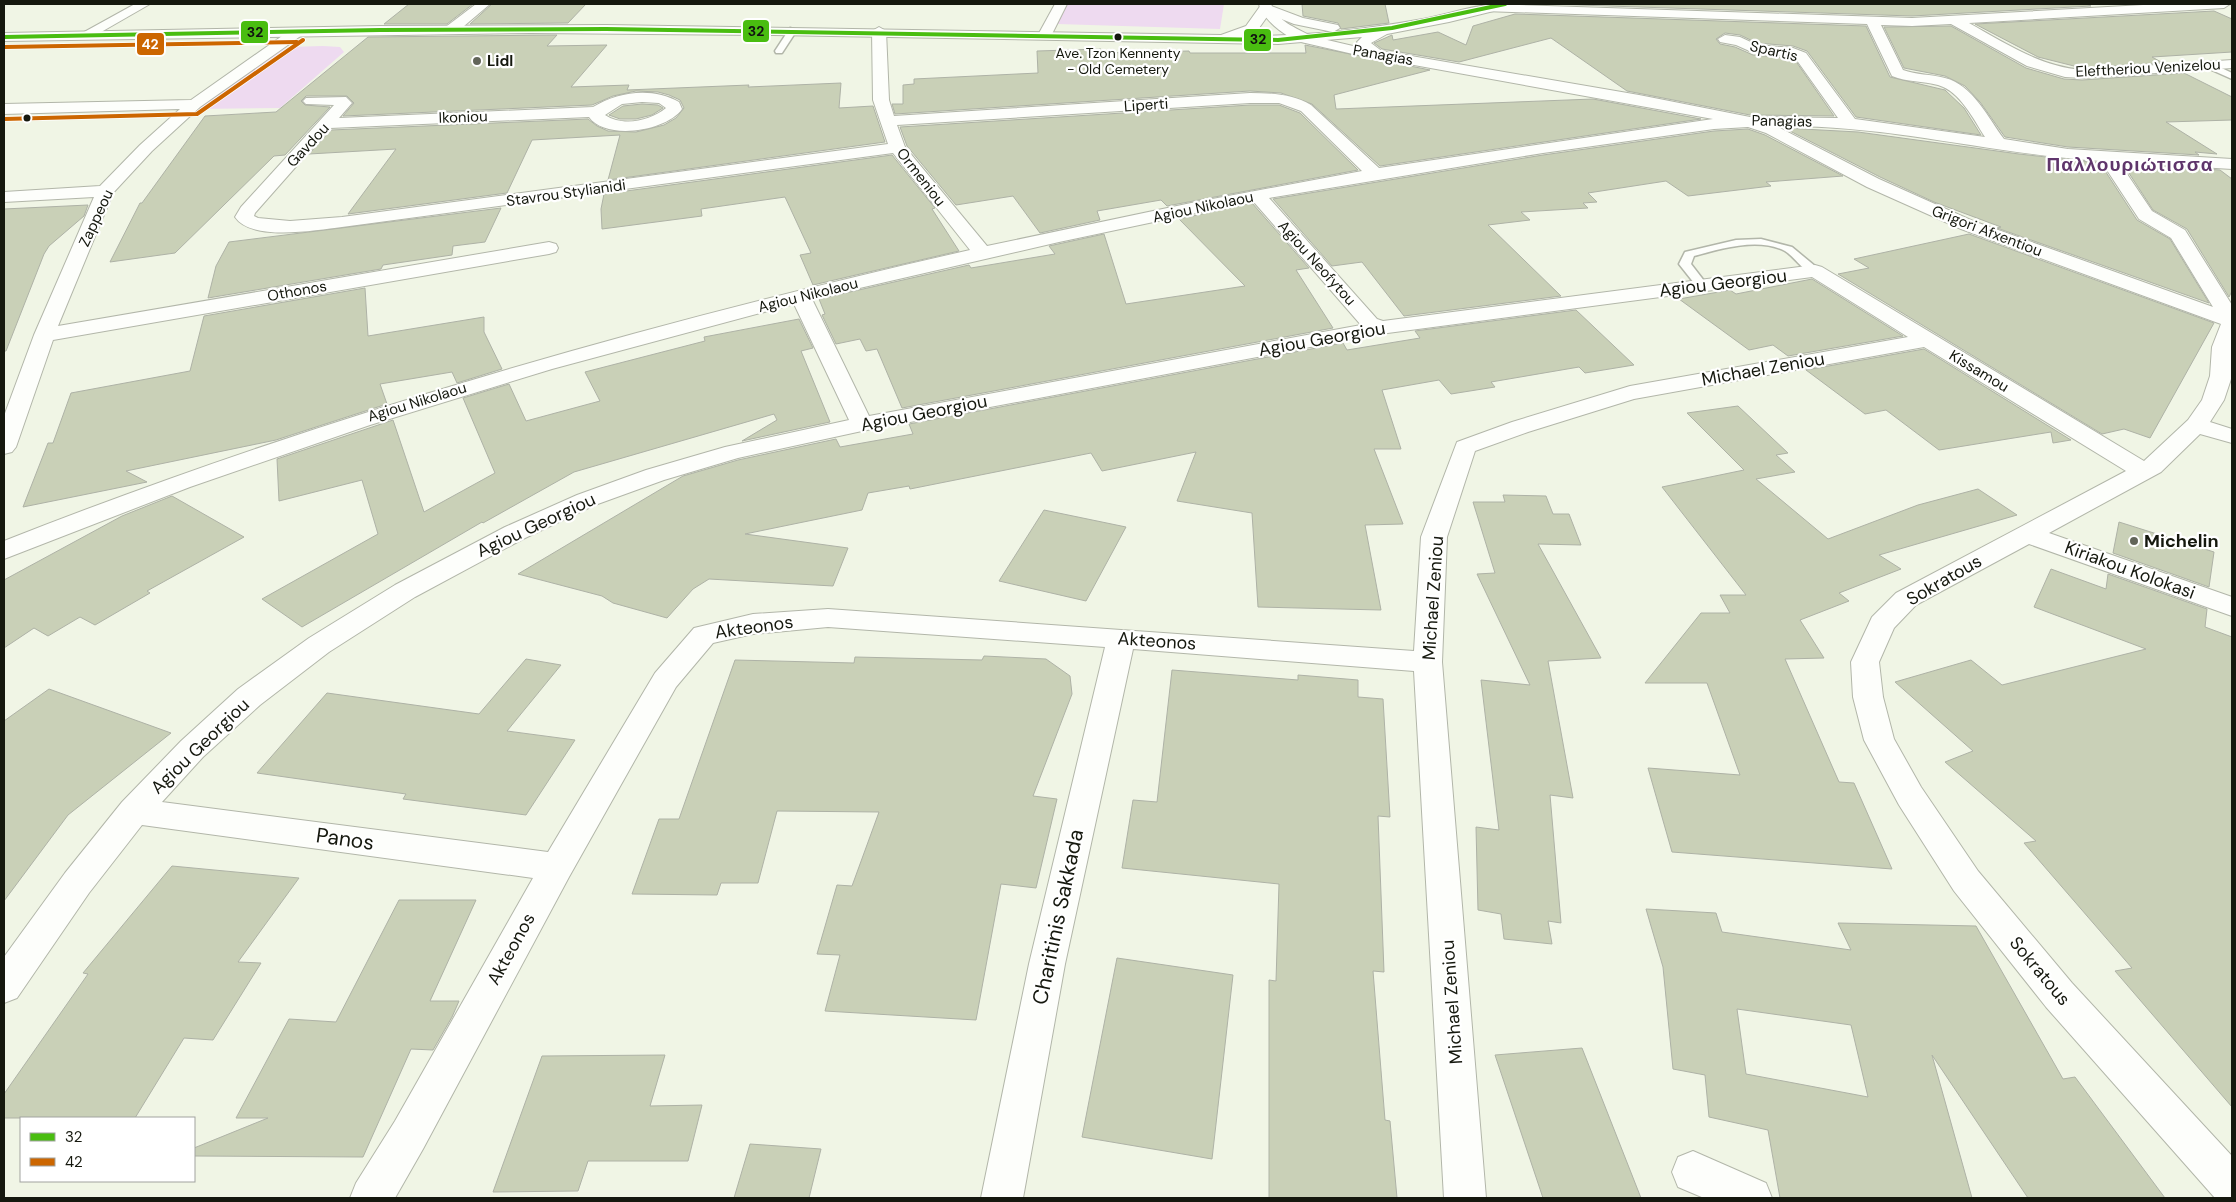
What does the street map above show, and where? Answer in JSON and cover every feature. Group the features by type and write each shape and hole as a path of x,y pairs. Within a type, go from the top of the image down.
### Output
{"street":[{"path":"84,36 144,4"},
{"path":"452,29 484,4"},
{"path":"1045,35 1061,4"},
{"path":"4,37 452,29 879,31 1208,39 1306,39 1386,28 1505,4"},
{"path":"1489,8 1873,23 1956,21 2224,4"},
{"path":"1208,39 1248,32 1253,28 1265,6"},
{"path":"1265,6 1299,21 1323,26 1386,28"},
{"path":"1265,6 1280,23 1306,39"},
{"name":"Eleftheriou Venizelou","path":"1956,21 2035,64 2064,73 2082,74 2232,64"},
{"path":"1873,23 1897,72 1907,76 1942,82 1957,88 1998,143"},
{"path":"1380,55 1363,44 1386,28"},
{"name":"Ormeniou","path":"879,31 881,100 896,148 982,254"},
{"name":"Zappeou","path":"6,434 44,335 105,191 146,148 195,104 297,32"},
{"name":"Panagias","path":"1306,39 1334,47 1677,107 1750,122 1850,123 2068,154 2232,164"},
{"name":"Spartis","path":"1725,40 1740,41 1754,49 1793,52 1801,56 1850,123"},
{"name":"Liperti","path":"888,121 1250,98 1277,98 1294,101 1306,108 1375,174"},
{"name":"Gavdou","path":"247,211 344,103 343,101 336,100 311,101"},
{"path":"4,109 195,104"},
{"name":"Agiou Nikolaou","path":"1636,135 1670,126 1682,120 1683,114 1677,107"},
{"name":"Ikoniou","path":"328,122 597,112"},
{"name":"Agiou Nikolaou","path":"4,551 145,495 338,426 447,392 638,338 800,296 982,254 1257,195 1375,174 1636,135 1714,124 1750,122"},
{"name":"Grigori Afxentiou","path":"1750,122 1779,133 1873,183 1967,225 2232,321"},
{"name":"Stavrou Stylianidi","path":"247,211 244,217 248,222 258,225 306,225 342,222 896,148"},
{"path":"2107,157 2145,215 2178,234 2232,321"},
{"path":"4,197 105,191"},
{"name":"Agiou Neofytou","path":"1257,195 1370,323 1380,328"},
{"name":"Othonos","path":"44,335 549,248"},
{"name":"Agiou Georgiou","path":"4,986 77,882 134,811 206,736 249,698 319,645 405,591 514,533 586,500 655,475 733,452 862,424 1380,328 1815,271"},
{"name":"Kissamou","path":"1815,271 2144,471"},
{"path":"800,296 862,424"},
{"name":"Sokratous","path":"2232,321 2223,347 2221,376 2213,400 2196,425 2152,467 1906,599 1882,624 1865,662 1868,697 1879,740 1910,796 1966,881 2059,995 2232,1186"},
{"name":"Michael Zeniou","path":"1465,1198 1428,662 1434,537 1465,447 1520,427 1630,393 1927,340"},
{"path":"2196,425 2232,436"},
{"name":"Kiriakou Kolokasi","path":"2027,534 2232,607"},
{"name":"Akteonos","path":"371,1198 409,1135 557,867 665,680 704,634 753,624 828,618 1122,638 1428,662"},
{"name":"Charitinis Sakkada","path":"1002,1198 1047,964 1113,665 1122,638"},
{"name":"Panos","path":"134,811 557,867"},
{"path":"1693,1172 1751,1198"}],"lane":[{"path":"779,51 793,30"},
{"path":"2208,65 2232,76"},
{"path":"1702,286 1685,264 1689,254 1717,247 1752,243 1785,248 1815,271"}],"shaded area":[{"path":"1066,4 1224,4 1220,29 1057,24"},
{"path":"288,47 340,47 344,52 280,108 197,109 272,56"}],"building":[{"path":"409,4 473,4 447,24 384,24"},
{"path":"492,4 586,4 568,23 470,24"},
{"path":"1302,4 1385,4 1389,23 1341,29 1338,23 1303,16"},
{"path":"1548,4 2086,4 2091,6 1912,16"},
{"path":"2214,11 2232,19 2232,52 2152,57 2163,63 2082,68 2038,57 1975,24"},
{"path":"1515,14 1866,26 1890,77 1945,90 1964,108 1981,135 1856,117 1807,51 1793,46 1757,43 1740,35 1725,33 1716,39 1720,44 1735,47 1753,55 1795,60 1834,116 1750,115 1627,91 1551,38 1459,62 1382,49 1374,43 1392,35 1393,40 1438,32 1466,45 1473,26"},
{"path":"1951,26 2026,68 2064,79 2082,80 2184,73 2232,97 2232,120 2166,122 2217,154 2195,152 2199,155 2068,147 2005,137 1980,102 1965,86 1945,76 1904,68 1884,27"},
{"path":"557,35 547,46 607,45 571,87 629,85 627,90 841,83 839,108 873,106 885,142 608,180 620,135 532,140 507,193 348,214 396,149 309,154 331,130 588,119 608,131 636,132 664,125 676,118 684,108 680,100 669,95 658,92 636,91 613,96 592,105 343,116 354,103 347,96 306,96 301,101 305,105 330,107 285,155 274,156 175,253 110,262 140,203 142,203 205,116 276,112 368,37"},
{"path":"1305,45 1430,70 1334,95 1336,109 1593,99 1701,119 1380,166 1312,104 1281,93 1250,91 895,114 892,104 903,104 903,85 914,84 914,79 1038,73 1037,51 1101,49 1102,53 1189,51 1190,53 1306,53"},
{"path":"658,105 663,108 652,115 636,119 620,119 609,115 623,106"},
{"path":"1250,105 1279,105 1300,113 1358,170 1167,206 1161,200 1097,211 1100,220 1040,233 1013,196 956,205 907,146 900,127"},
{"path":"1784,128 1858,132 2100,163 2137,220 2170,239 2209,303 1997,228 2001,227 1934,202"},
{"path":"1748,129 1765,135 1843,176 1766,182 1771,186 1688,196 1666,181 1588,193 1597,202 1583,203 1588,208 1521,212 1530,220 1488,225 1561,296 1404,316 1362,262 1332,266 1273,199 1543,155 1714,131"},
{"path":"892,155 935,208 932,209 959,251 813,285 800,255 811,253 785,197 701,209 702,216 602,229 601,209 604,194"},
{"path":"2123,164 2220,170 2232,179 2232,291 2229,297 2187,229 2153,210"},
{"path":"1252,203 1309,268 1296,270 1333,328 902,408 877,349 866,351 860,339 836,344 822,315 825,314 819,299 969,265 971,268 1055,254 1049,246 1104,234 1126,304 1245,286 1179,219"},
{"path":"88,205 84,216 49,246 44,254 6,351 4,351 4,209"},
{"path":"501,208 485,242 453,246 452,255 383,265 381,269 208,298 216,266 229,242"},
{"path":"1969,234 2214,323 2150,438 2124,429 2102,434 1838,274 1869,268 1854,259"},
{"path":"1812,279 1903,336 1788,356 1773,345 1749,350 1679,299 1730,290 1736,294"},
{"path":"365,288 368,336 484,317 484,332 502,369 457,383 452,372 380,384 387,404 276,440 126,471 147,482 23,507 48,443 53,443 71,393 190,371 204,316"},
{"path":"1576,310 1634,365 1585,373 1579,367 1491,382 1495,387 1451,394 1439,380 1382,390 1401,449 1374,449 1403,524 1365,525 1381,610 1258,607 1252,513 1177,501 1196,452 1102,471 1091,453 910,489 909,486 868,493 862,510 745,534 848,548 833,586 709,579 693,589 667,618 613,603 602,596 518,574 683,476 738,460 836,439 840,447 913,434 909,424 1343,343 1347,350 1420,338 1415,331"},
{"path":"799,319 813,348 801,351 830,422 742,441 777,420 774,414 574,472 482,522 302,627 262,599 378,534 362,480 279,501 277,459 393,420 424,512 495,473 463,398 509,384 526,421 600,401 585,372 705,341 704,337"},
{"path":"1924,349 2071,440 2053,443 2051,432 1939,450 1886,410 1865,414 1806,370"},
{"path":"1738,406 1788,453 1776,455 1795,472 1756,479 1828,539 1918,505 1978,489 2017,515 1879,555 1901,569 1839,593 1849,601 1800,620 1824,658 1785,659 1839,782 1854,783 1892,869 1672,852 1648,768 1740,775 1707,683 1645,683 1701,613 1730,613 1720,595 1746,595 1662,487 1744,470 1687,413"},
{"path":"1503,495 1546,496 1553,514 1569,514 1581,545 1538,544 1601,658 1548,661 1573,798 1550,795 1561,923 1548,921 1552,944 1504,939 1501,914 1478,910 1476,827 1499,830 1481,680 1530,685 1477,574 1495,573 1473,502 1505,502"},
{"path":"172,496 244,537 147,591 150,593 95,625 80,617 48,636 34,628 4,648 4,580 122,516"},
{"path":"1044,510 1126,527 1086,601 999,581"},
{"path":"2119,522 2214,552 2209,587 2113,553"},
{"path":"2051,569 2106,589 2108,574 2207,609 2205,627 2232,637 2232,1107 2115,971 2132,968 2024,843 2036,841 1945,762 1973,751 1895,682 1971,660 2002,685 2146,649 2034,607"},
{"path":"984,656 1046,659 1070,676 1072,694 1033,796 1057,799 1036,888 1001,884 976,1020 825,1011 840,955 817,954 837,885 852,886 879,812 777,811 758,883 721,883 717,895 632,894 659,819 679,819 735,660 854,663 855,657 982,660"},
{"path":"526,659 561,665 507,731 575,740 526,815 403,799 406,794 257,773 327,693 479,714"},
{"path":"1172,670 1298,680 1298,675 1358,680 1358,697 1383,699 1390,817 1378,816 1384,972 1373,971 1385,1120 1390,1121 1397,1198 1269,1198 1269,980 1276,981 1279,884 1122,868 1133,800 1157,802"},
{"path":"49,689 171,733 68,815 4,901 4,721"},
{"path":"172,866 299,878 238,962 261,963 213,1040 184,1038 136,1117 4,1118 4,1094 88,974 83,973"},
{"path":"399,900 476,900 430,1001 459,1001 452,1017 433,1050 411,1049 363,1157 195,1156 195,1148 268,1118 236,1118 289,1019 336,1022"},
{"path":"1646,909 1716,913 1722,932 1851,950 1838,923 1976,926 2063,1079 2075,1077 2165,1198 2028,1198 1932,1055 1972,1198 1780,1198 1768,1130 1709,1117 1705,1075 1673,1069 1663,967","holes":["1737,1009 1851,1025 1868,1097 1746,1074"]},
{"path":"1117,958 1233,975 1212,1159 1082,1137"},
{"path":"1582,1048 1641,1198 1543,1198 1495,1055"},
{"path":"665,1055 650,1106 702,1105 688,1161 588,1161 578,1191 493,1192 542,1056"},
{"path":"750,1144 821,1149 809,1198 734,1198"}],"transit line":[{"name":"32","path":"4,37 380,30 606,29 1278,40 1335,36 1392,28 1505,4"},
{"name":"42","path":"4,119 197,114 303,40"},
{"name":"42","path":"4,47 297,42"}],"place":[{"name":"Ave. Tzon Kennenty - Old Cemetery","path":"1118,37"},
{"name":"Lidl","path":"477,61"},
{"name":"Michelin","path":"2134,541"}],"district":[{"name":"Παλλουριώτισσα","path":"2130,164"}]}
